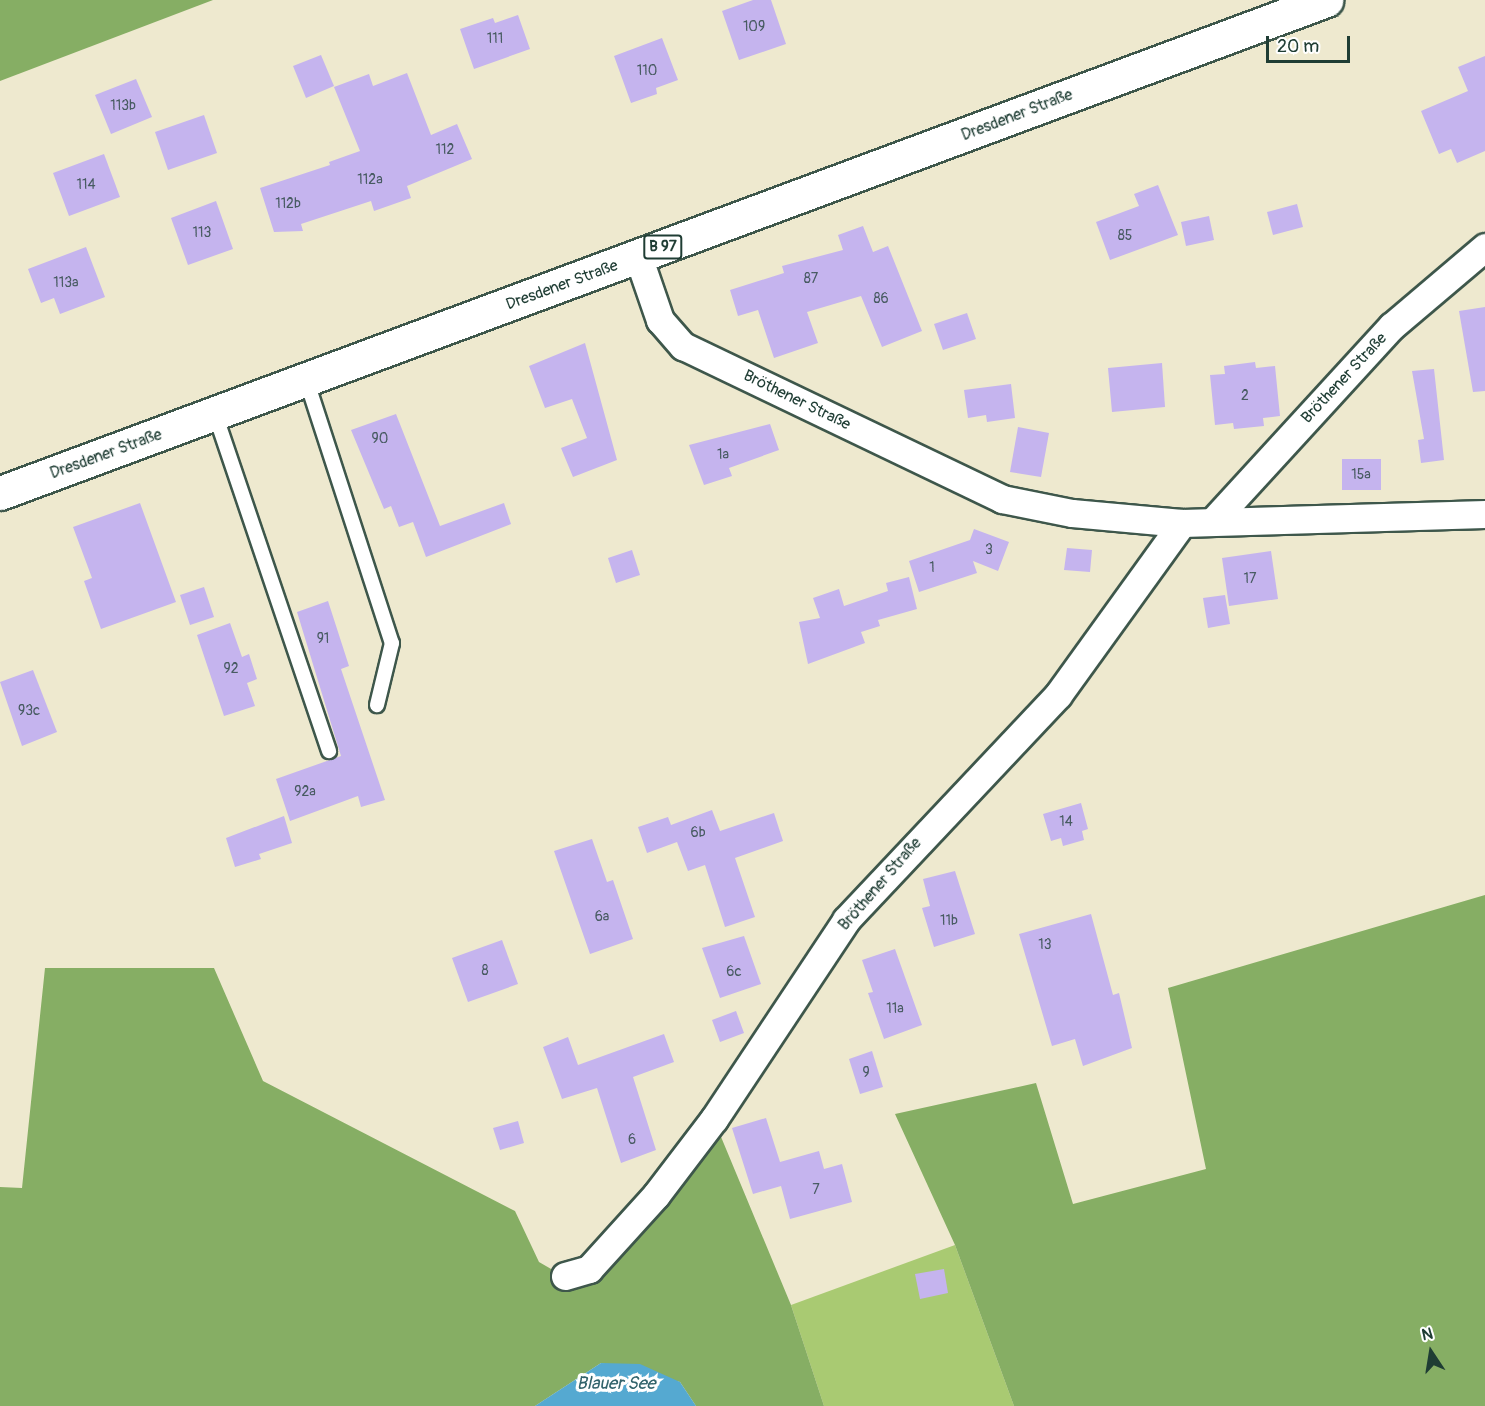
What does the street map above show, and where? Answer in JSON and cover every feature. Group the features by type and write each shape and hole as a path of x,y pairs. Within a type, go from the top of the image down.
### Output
{"main road":[{"name":"Dresdener Straße","path":"0,493 1326,0"}],"street":[{"name":"Bröthener Straße","path":"1214,520 1392,326 1485,247"},
{"name":"Bröthener Straße","path":"638,256 660,320 683,346 1002,498 1072,513 1182,523 1214,520 1485,514"},
{"name":"Bröthener Straße","path":"565,1276 589,1269 656,1196 714,1119 846,921 1058,695 1182,523"}],"lane":[{"path":"306,379 392,643 377,705"},
{"path":"215,414 329,751"}],"green space":[{"path":"0,0 213,0 0,81"},
{"path":"1485,895 1485,1406 1014,1406 955,1245 895,1114 1036,1083 1073,1204 1206,1169 1168,988"},
{"path":"45,968 214,968 263,1081 515,1211 539,1262 565,1277 714,1120 791,1305 824,1406 696,1406 680,1382 601,1363 535,1406 0,1406 0,1187 22,1188"},
{"path":"955,1245 1014,1406 824,1406 791,1305"}],"water":[{"name":"Blauer See","path":"601,1363 640,1364 680,1382 696,1406 535,1406"}],"building":[{"path":"753,0 771,0 786,44 739,60 722,11"},
{"path":"518,15 530,49 474,69 460,29 493,18 495,23"},
{"path":"662,38 678,80 656,88 657,94 631,103 614,56"},
{"path":"321,55 334,86 306,98 293,66"},
{"path":"1485,56 1485,151 1457,163 1451,149 1439,154 1421,111 1468,91 1458,67"},
{"path":"407,73 431,135 457,124 472,159 407,186 411,198 374,211 371,201 301,224 303,231 274,232 260,188 330,165 329,162 360,151 334,87 369,74 373,86"},
{"path":"136,79 152,117 111,134 95,95"},
{"path":"204,115 217,153 168,170 155,132"},
{"path":"104,154 120,197 69,216 53,173"},
{"path":"1158,185 1178,235 1110,260 1096,222 1139,206 1134,194"},
{"path":"216,201 233,249 188,265 171,218"},
{"path":"1297,204 1303,227 1273,235 1267,212"},
{"path":"1209,216 1214,240 1186,246 1181,222"},
{"path":"863,226 873,252 888,246 922,331 882,347 861,296 807,312 818,343 774,358 758,310 738,316 730,290 784,273 782,266 843,250 838,235"},
{"path":"86,247 105,297 60,314 54,298 41,303 28,269"},
{"path":"1485,307 1485,391 1473,392 1459,311"},
{"path":"967,313 976,339 943,350 934,324"},
{"path":"585,343 617,460 573,477 561,448 587,438 572,399 545,408 529,366"},
{"path":"1255,362 1256,368 1275,366 1280,416 1263,418 1264,426 1234,429 1233,423 1215,425 1210,375 1225,374 1224,366"},
{"path":"1162,363 1165,407 1112,412 1108,368"},
{"path":"1434,369 1444,460 1421,463 1418,440 1424,439 1412,371"},
{"path":"1011,384 1015,418 987,422 986,415 968,418 964,390"},
{"path":"396,414 440,526 504,503 511,524 426,557 413,522 399,527 391,506 384,509 351,430"},
{"path":"770,424 779,450 729,468 732,476 704,485 689,445"},
{"path":"1018,427 1049,433 1041,477 1010,472"},
{"path":"1342,459 1381,459 1381,490 1342,490"},
{"path":"140,503 176,602 101,629 84,581 92,578 73,527"},
{"path":"974,529 1009,542 998,571 973,561 977,573 919,592 909,561 970,540"},
{"path":"1067,548 1092,550 1090,572 1064,570"},
{"path":"632,550 640,575 616,583 608,558"},
{"path":"1271,551 1278,599 1229,606 1222,558"},
{"path":"909,577 917,609 878,620 880,626 861,632 865,643 808,664 799,622 820,618 813,598 839,589 844,606 888,591 886,583"},
{"path":"204,587 214,617 190,625 180,595"},
{"path":"1225,595 1230,624 1208,628 1203,598"},
{"path":"328,601 349,666 341,669 385,800 361,807 358,796 290,821 276,779 341,756 297,612"},
{"path":"230,623 242,657 249,654 257,679 247,683 255,706 224,716 197,635"},
{"path":"33,670 57,732 22,746 0,682"},
{"path":"1081,803 1088,829 1082,831 1084,840 1063,846 1061,838 1051,841 1043,814"},
{"path":"712,810 720,831 774,813 783,841 735,858 755,917 725,927 705,865 688,871 677,842 647,853 638,827 668,817 671,825"},
{"path":"284,816 292,843 259,854 261,859 235,867 226,838"},
{"path":"592,839 607,882 613,880 633,939 590,954 554,851"},
{"path":"955,871 975,934 934,947 922,908 930,906 923,879"},
{"path":"1091,914 1113,995 1119,993 1132,1048 1083,1066 1075,1039 1052,1046 1019,934"},
{"path":"744,936 761,984 720,998 702,948"},
{"path":"502,940 518,984 468,1002 452,958"},
{"path":"895,949 922,1025 884,1039 868,993 873,992 862,960"},
{"path":"736,1011 744,1033 720,1042 712,1020"},
{"path":"664,1034 674,1062 633,1077 656,1150 621,1163 597,1088 562,1099 543,1047 568,1037 578,1065"},
{"path":"872,1051 883,1087 860,1094 849,1059"},
{"path":"766,1118 780,1162 819,1151 824,1169 842,1164 852,1202 790,1219 781,1186 753,1194 732,1128"},
{"path":"518,1121 524,1143 500,1150 493,1128"},
{"path":"944,1269 948,1293 920,1299 915,1274"}]}
